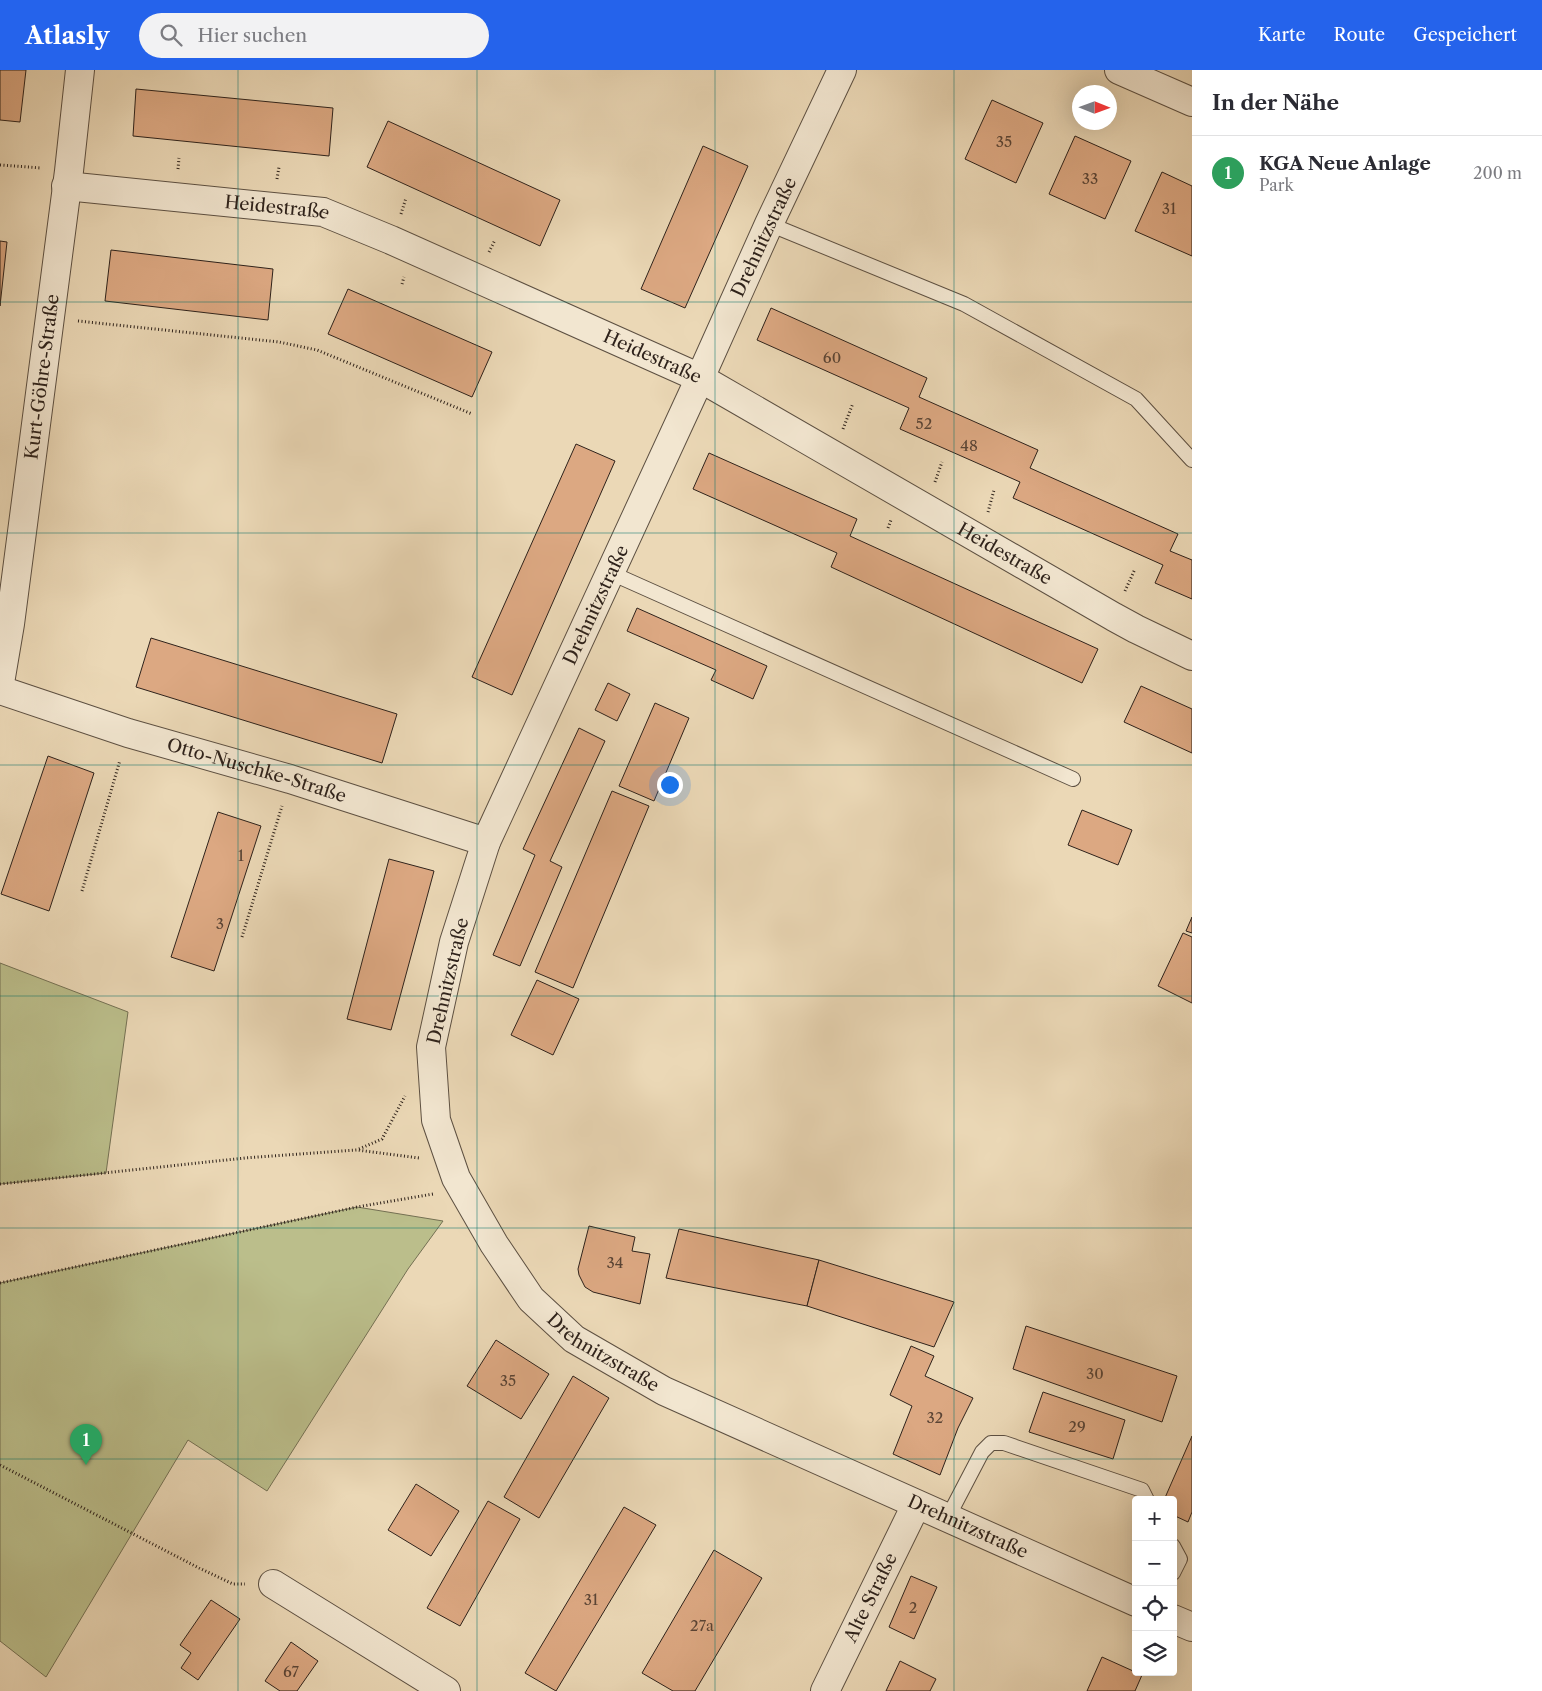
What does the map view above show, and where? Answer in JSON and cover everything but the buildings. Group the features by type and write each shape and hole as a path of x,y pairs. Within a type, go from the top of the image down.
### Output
{"street":[{"name":"Kurt-Göhre-Straße","path":"0,683 10,624 50,318 80,70"},
{"name":"Drehnitzstraße","path":"842,70 769,224 611,573 486,842 454,942 431,1047 436,1120 462,1189 494,1244 531,1299 574,1339 664,1391 1132,1600"},
{"path":"1119,70 1192,102"},
{"name":"Heidestraße","path":"68,178 323,212 391,240 700,378 1114,617 1192,656"},
{"name":"Otto-Nuschke-Straße","path":"0,690 128,733 290,779 486,842"},
{"name":"Alte Straße","path":"825,1691 916,1505"},
{"path":"273,1584 446,1691"},
{"path":"1177,1621 1192,1627"}],"lane":[{"path":"769,224 964,304 1128,394 1136,399 1192,460"},
{"path":"611,573 1073,779"},
{"path":"947,1519 982,1452 991,1443 1004,1443 1142,1490 1146,1496"},
{"path":"1177,1553 1180,1559 1177,1565"}],"path":[{"path":"0,165 68,178"},
{"path":"50,318 279,342 318,350 472,414"},
{"path":"82,891 128,733"},
{"path":"242,936 290,779"},
{"path":"357,1150 382,1139 409,1089"},
{"path":"0,1184 245,1158 357,1150 423,1158 451,1164"},
{"path":"0,1283 357,1207 462,1189"},
{"path":"0,1465 137,1537 233,1584 273,1584"}],"green space":[{"path":"0,963 128,1012 106,1173 0,1184"},
{"path":"357,1207 443,1221 408,1269 267,1491 188,1440 46,1677 0,1641 0,1283"}],"place":[{"name":"KGA Neue Anlage","path":"86,1465"}]}
